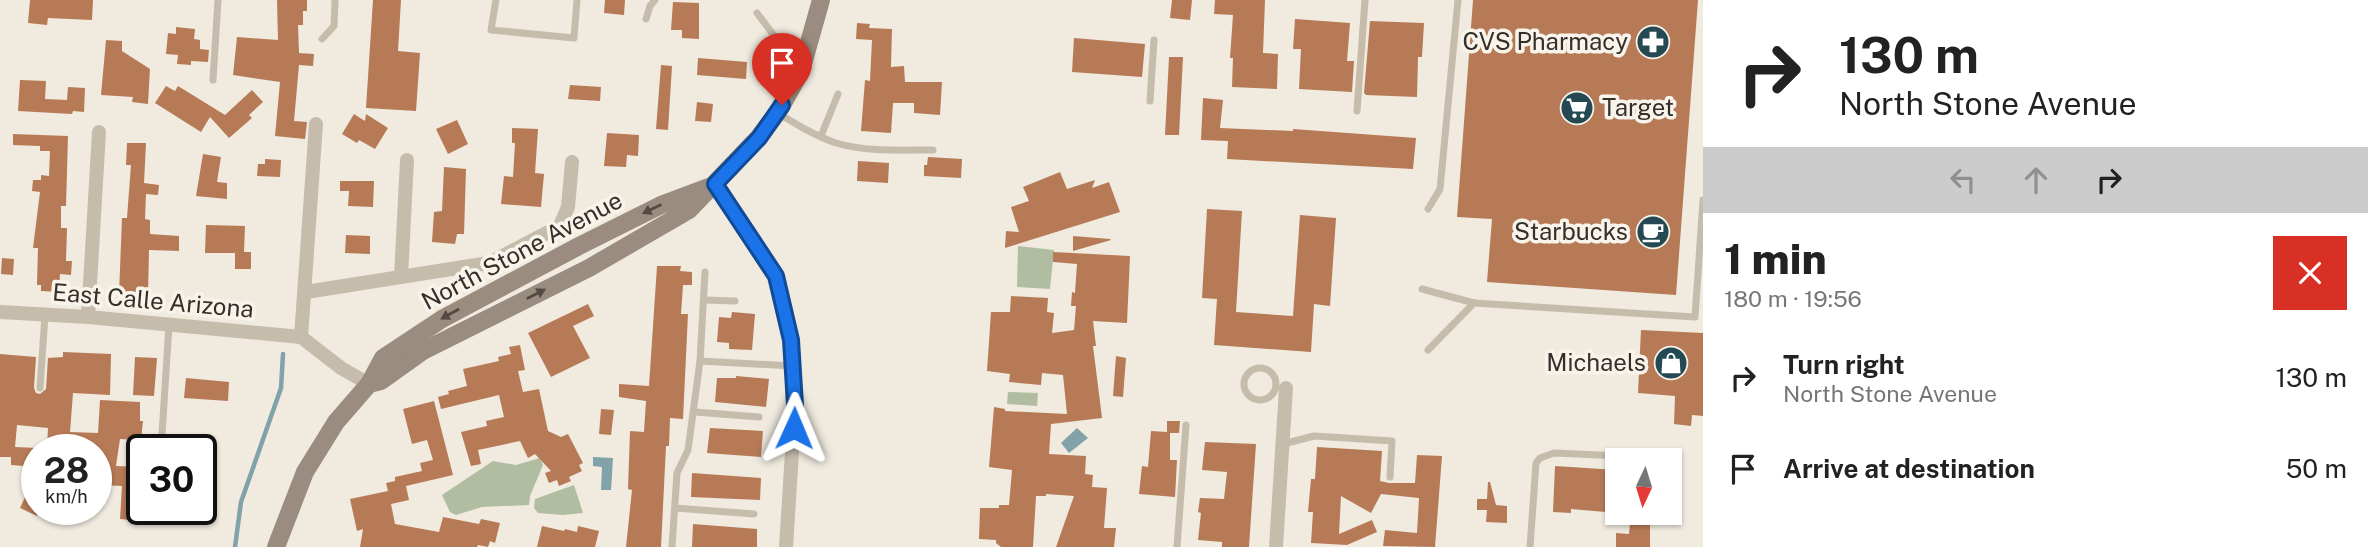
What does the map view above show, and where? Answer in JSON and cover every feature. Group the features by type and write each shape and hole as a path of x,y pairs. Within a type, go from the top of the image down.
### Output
{"main road":[{"name":"North Stone Avenue","path":"276,547 305,472 336,422 369,384 383,358 442,318 661,205 715,184 759,138 778,112 801,71 821,0"}],"street":[{"path":"316,124 302,337 341,368 369,384"},
{"path":"88,317 99,132"},
{"path":"401,277 407,160"},
{"path":"306,292 489,262 560,226 568,206 572,162"},
{"path":"715,184 776,276 791,340 795,405 786,547"},
{"name":"East Calle Arizona","path":"0,312 88,317 302,337"},
{"path":"1276,547 1286,387"}],"lane":[{"path":"213,80 218,0"},
{"path":"322,39 334,26 335,0"},
{"path":"496,0 491,30 574,38 577,0"},
{"path":"646,19 650,6 656,0"},
{"path":"1357,111 1365,0"},
{"path":"1428,209 1440,189 1458,0"},
{"path":"757,13 784,49 805,58"},
{"path":"1150,101 1154,40"},
{"path":"821,136 838,94"},
{"path":"778,112 798,126 836,143 875,149 933,150"},
{"path":"1422,289 1474,303 1695,317 1703,200"},
{"path":"672,547 677,473 688,450 695,412 701,361 705,272"},
{"path":"704,300 735,301"},
{"path":"1428,350 1474,303"},
{"path":"40,388 45,315"},
{"path":"162,434 169,325"},
{"path":"701,361 793,366"},
{"path":"1255,368 1264,368 1273,375 1276,387 1270,397 1258,400 1248,395 1243,384 1248,372 1255,368"},
{"path":"695,412 759,417"},
{"path":"1177,547 1186,425"},
{"path":"1282,444 1314,436 1392,440 1390,477"},
{"path":"1530,547 1536,463 1554,453 1605,455"},
{"path":"675,508 754,514"}],"green space":[{"path":"1018,246 1054,250 1050,289 1017,287"},
{"path":"1008,392 1038,393 1037,406 1007,404"},
{"path":"540,458 543,465 529,505 482,507 456,515 450,512 442,495 493,461 516,465"},
{"path":"574,485 583,513 538,513 534,508 535,499"}],"water":[{"path":"1077,428 1088,438 1069,453 1061,443"},
{"path":"593,457 613,458 611,490 601,490 602,467 593,466"}],"building":[{"path":"30,0 93,0 92,20 48,18 47,25 28,23"},
{"path":"277,0 307,0 307,11 303,11 303,25 298,25 299,53 314,54 313,66 299,65 294,121 307,122 305,139 275,136 280,82 233,75 237,37 278,40"},
{"path":"373,0 401,0 398,51 420,53 416,111 366,108"},
{"path":"605,0 625,0 624,15 604,13"},
{"path":"1172,0 1192,0 1190,20 1170,18"},
{"path":"1215,0 1265,0 1263,53 1278,54 1277,89 1232,87 1233,58 1230,58 1233,15 1214,14"},
{"name":"Target","path":"1473,0 1698,0 1676,295 1487,282 1492,219 1457,217"},
{"path":"673,2 699,3 699,39 682,38 682,30 671,30"},
{"path":"1295,19 1350,23 1347,61 1354,61 1352,92 1299,89 1301,49 1293,49"},
{"path":"1370,21 1424,23 1422,57 1418,57 1417,97 1364,93"},
{"path":"857,23 870,24 869,28 892,29 891,67 904,66 905,82 942,82 940,115 914,113 914,103 893,103 891,133 861,131 865,80 870,81 872,40 856,39"},
{"path":"176,27 195,29 194,39 200,40 200,49 209,50 208,62 177,64 178,55 166,54 168,33 176,34"},
{"path":"1074,38 1145,44 1142,77 1072,72"},
{"path":"106,40 122,41 122,51 150,69 148,104 132,102 133,97 101,95"},
{"path":"1169,57 1183,57 1179,135 1165,135"},
{"path":"698,58 747,62 746,79 697,75"},
{"path":"661,65 672,66 668,130 656,129"},
{"path":"20,80 46,81 45,99 67,100 68,87 85,88 84,112 73,111 72,114 18,111"},
{"path":"570,85 601,87 600,101 568,99"},
{"path":"166,86 175,91 178,86 225,115 252,90 263,102 249,115 252,118 229,138 210,117 201,132 155,103"},
{"path":"1203,98 1223,100 1220,128 1293,129 1416,138 1413,169 1227,159 1228,141 1201,140"},
{"path":"697,102 713,104 711,122 695,121"},
{"path":"354,114 365,121 366,114 388,128 375,149 342,134"},
{"path":"457,120 468,144 448,154 436,129"},
{"path":"512,128 538,129 535,173 544,174 541,207 501,204 504,176 513,177 515,143 512,143"},
{"path":"607,133 639,135 638,156 627,155 626,167 604,166"},
{"path":"13,134 68,136 66,206 61,206 61,228 67,228 66,261 72,261 71,275 60,274 59,292 41,291 41,285 37,285 38,248 33,248 40,192 32,191 33,180 41,180 41,175 49,176 50,151 40,151 40,146 13,145"},
{"path":"127,143 146,143 144,183 159,185 158,195 146,194 145,219 150,220 150,234 179,236 179,251 149,250 148,295 119,294 122,218 127,218 131,165 126,165"},
{"path":"203,154 221,157 217,182 227,183 227,199 196,196"},
{"path":"928,157 962,159 961,178 924,176 924,165 927,165"},
{"path":"265,159 281,160 280,177 257,176 258,164 265,164"},
{"path":"858,161 889,163 888,183 857,181"},
{"path":"444,167 466,169 464,234 457,234 455,244 432,242 434,212 442,211"},
{"path":"1060,172 1067,189 1095,180 1092,188 1109,182 1120,212 1005,248 1006,231 1019,232 1011,207 1029,201 1023,187"},
{"path":"340,181 374,181 373,207 348,206 349,191 340,191"},
{"path":"1207,209 1242,211 1236,312 1293,316 1300,215 1336,218 1330,306 1314,304 1311,352 1214,345 1217,299 1202,298"},
{"path":"206,225 245,226 244,252 251,252 251,269 235,269 235,253 205,253"},
{"path":"346,235 370,236 370,254 345,253"},
{"path":"1073,236 1110,239 1111,240 1073,251"},
{"path":"1053,252 1130,256 1127,323 1093,321 1096,346 1093,346 1102,418 1051,424 1049,454 1086,456 1085,474 1093,475 1092,487 1107,488 1104,528 1116,528 1114,547 1056,547 1074,496 1046,494 1036,496 1033,547 1001,547 996,540 979,539 980,508 1009,505 1012,470 989,467 994,407 1005,411 1067,414 1063,375 1042,373 1041,385 1009,382 1010,374 987,371 991,312 1010,312 1011,296 1048,298 1047,312 1054,313 1052,333 1074,330 1076,306 1071,306 1072,292 1075,293 1077,264 1053,262"},
{"path":"2,258 14,259 13,275 1,274"},
{"path":"657,266 681,266 680,271 692,272 692,285 683,285 681,314 688,314 683,419 670,418 661,547 626,547 632,490 628,489 630,431 644,432 646,401 619,397 619,384 649,386"},
{"path":"588,304 594,316 573,326 590,358 551,377 528,333"},
{"path":"732,312 755,314 752,350 729,349 729,343 717,342 719,317 731,318"},
{"name":"Michaels","path":"1641,330 1703,333 1703,416 1692,415 1691,426 1674,424 1675,396 1638,393"},
{"path":"520,345 525,370 518,371 523,392 539,389 548,431 561,437 568,434 583,463 579,465 582,471 569,477 571,481 559,486 557,480 549,483 545,473 551,471 535,454 528,458 520,441 478,450 481,464 471,466 461,432 487,426 486,421 504,417 499,395 441,409 438,397 467,386 463,369 499,361 498,357 511,354 509,347"},
{"path":"63,352 111,354 110,395 73,393 70,432 98,433 100,400 140,402 142,434 126,434 126,439 120,439 116,466 126,466 126,520 120,519 122,486 112,486 112,434 48,434 48,428 17,425 15,447 21,447 21,466 11,465 11,457 0,457 0,354 36,357 34,388 36,393 40,394 46,389 48,358 63,357"},
{"path":"1116,356 1126,358 1123,397 1113,396"},
{"path":"135,357 157,358 154,396 133,395"},
{"path":"736,376 769,379 766,407 715,402 717,378"},
{"path":"186,378 229,382 228,401 184,398"},
{"path":"434,401 453,475 406,486 409,500 391,504 395,524 439,532 443,517 479,524 481,519 500,523 495,543 490,541 488,547 360,547 363,529 357,531 350,499 388,491 386,483 395,481 395,477 422,471 420,463 433,460 427,440 412,444 403,409"},
{"path":"601,409 614,410 611,435 599,434"},
{"path":"1167,421 1180,421 1179,433 1170,433 1170,460 1177,460 1175,497 1139,494 1142,466 1148,467 1151,431 1167,432"},
{"path":"710,428 763,431 761,457 707,453"},
{"path":"1205,442 1256,444 1249,547 1222,547 1222,542 1198,540 1200,498 1224,499 1227,472 1202,470"},
{"path":"1317,447 1382,451 1380,481 1389,483 1415,483 1417,455 1442,456 1435,547 1383,546 1385,530 1417,533 1419,498 1381,494 1371,513 1341,496 1339,534 1372,520 1377,532 1347,545 1311,543 1313,512 1308,512 1311,479 1315,479"},
{"path":"1555,466 1605,469 1605,512 1571,509 1571,513 1553,512"},
{"path":"692,473 761,478 760,500 691,497"},
{"path":"1488,482 1496,505 1507,506 1507,523 1486,522 1487,510 1477,510 1477,499 1487,499"},
{"path":"693,524 757,529 757,547 692,547"},
{"path":"1630,525 1650,525 1650,547 1616,547 1616,533 1629,534"},
{"path":"542,526 577,532 578,526 599,531 595,547 537,547"}],"waterway":[{"path":"235,547 241,502 281,388 283,354"}],"place":[{"name":"CVS Pharmacy","path":"1653,42"},
{"name":"Target","path":"1577,108"},
{"name":"Starbucks","path":"1653,232"},
{"name":"Michaels","path":"1671,363"}],"route":[{"path":"782,105 759,138 715,184 776,276 791,340 794,428"}]}
